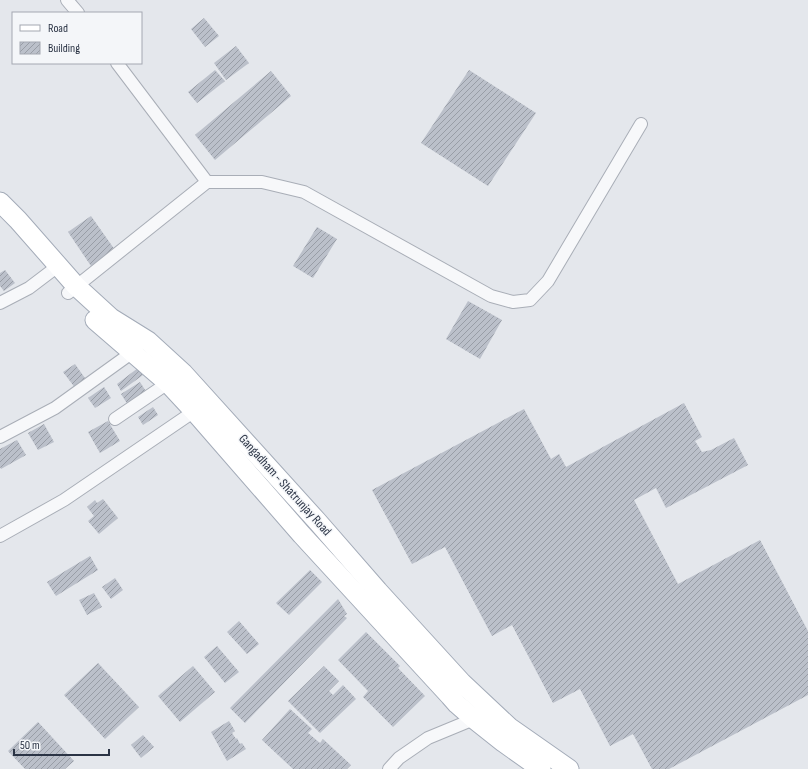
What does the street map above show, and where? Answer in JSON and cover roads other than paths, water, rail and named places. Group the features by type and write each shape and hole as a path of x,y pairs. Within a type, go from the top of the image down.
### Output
{"main road":[{"name":"Gangadham - Shatrunjay Road","path":"0,202 18,220 54,269 72,290 111,318 141,346 182,373 201,406 302,535 456,704 482,713 510,727 569,769"},
{"name":"Gangadham - Shatrunjay Road","path":"0,216 54,269"},
{"name":"Gangadham - Shatrunjay Road","path":"141,346 168,383 201,406 317,521 378,591 462,683 503,742 541,769"}],"street":[{"path":"67,0 77,12"},
{"path":"118,64 207,182"},
{"path":"72,290 207,182 262,182 304,192 491,296 513,302 530,300 548,280 641,124"},
{"path":"0,303 29,288 54,269"},
{"path":"0,437 55,408 141,346"},
{"path":"115,419 168,383"},
{"path":"0,536 64,500 201,406"},
{"path":"302,535 317,521"},
{"path":"389,769 399,758 428,738 482,713"}]}
